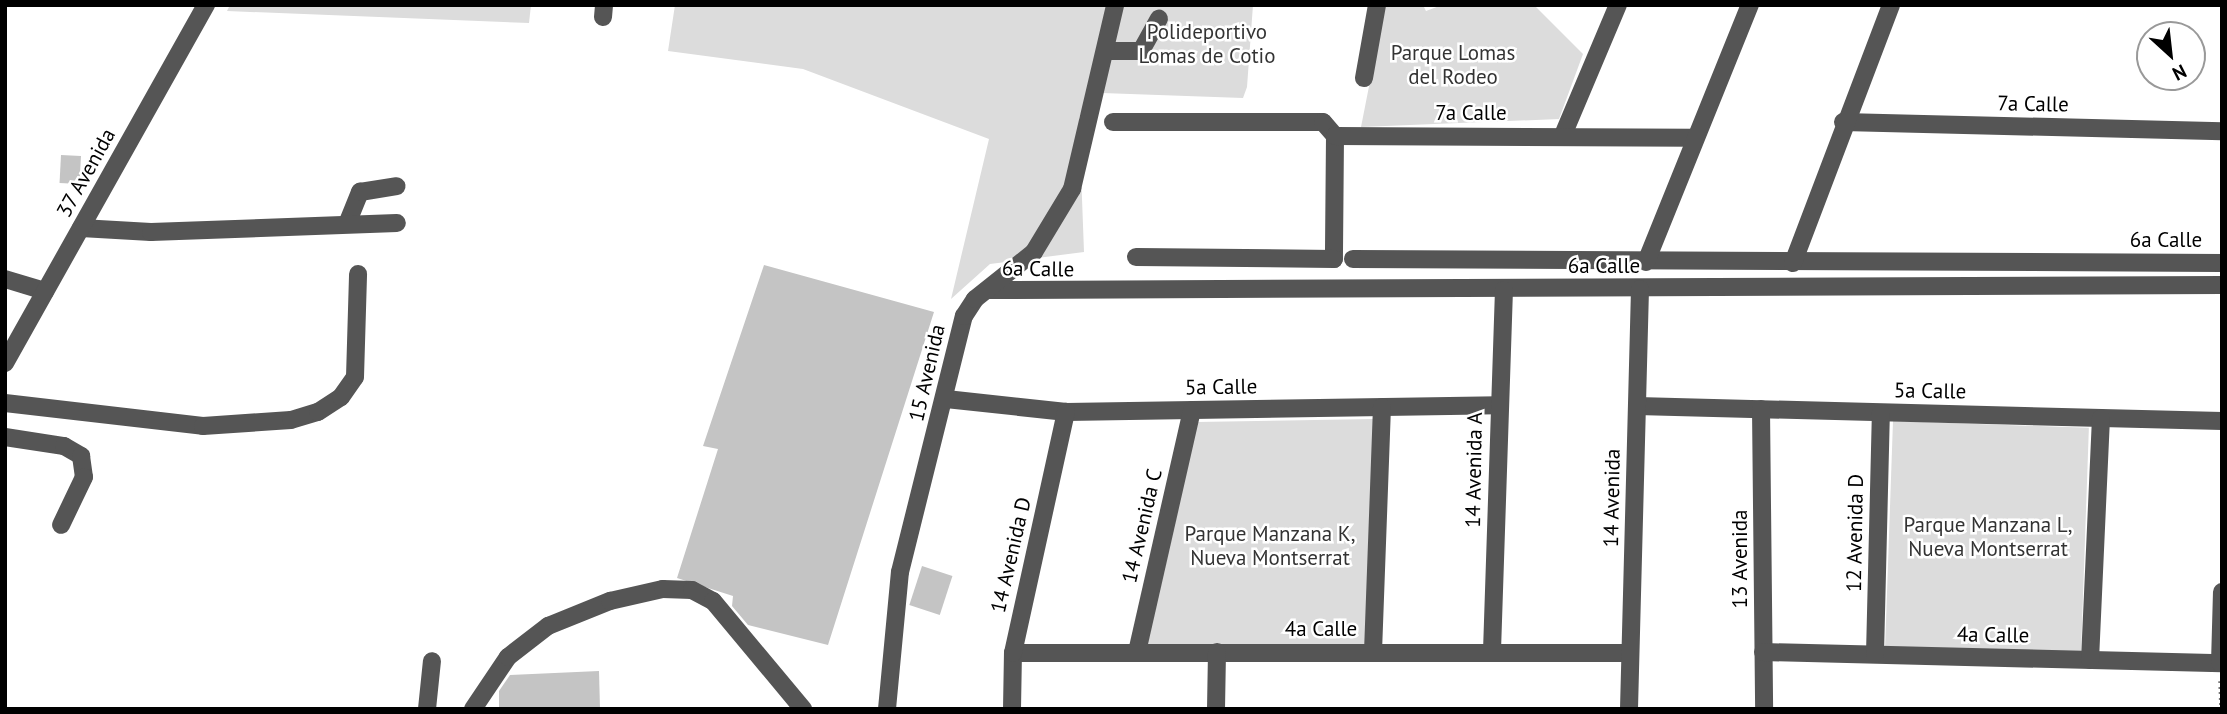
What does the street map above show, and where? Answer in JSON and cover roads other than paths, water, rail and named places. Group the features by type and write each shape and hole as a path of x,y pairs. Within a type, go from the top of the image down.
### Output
{"street":[{"name":"37 Avenida","path":"5,363 206,5"},
{"name":"15 Avenida","path":"887,709 900,572 946,399 964,316 987,290 1034,252 1072,188 1115,5"},
{"path":"1364,78 1377,5"},
{"path":"1563,135 1618,5"},
{"path":"1646,262 1692,138 1750,5"},
{"path":"1793,263 1843,122 1891,5"},
{"path":"1105,51 1141,51 1159,19"},
{"path":"1113,122 1323,122 1335,136 1334,259 1136,257"},
{"name":"7a Calle","path":"1843,122 2222,131"},
{"name":"7a Calle","path":"1335,136 1563,135 1692,138"},
{"path":"347,225 360,192 397,186"},
{"path":"81,228 151,232 397,222"},
{"name":"6a Calle","path":"1353,259 2222,263"},
{"path":"5,403 203,426 291,420 318,412 341,397 355,377 358,274"},
{"path":"5,279 45,291"},
{"name":"6a Calle","path":"987,290 2222,285"},
{"name":"14 Avenida","path":"1629,709 1640,289"},
{"name":"14 Avenida A","path":"1492,651 1498,405 1504,290"},
{"name":"5a Calle","path":"946,399 1066,412 1498,405"},
{"name":"5a Calle","path":"1637,406 2222,421"},
{"path":"1373,652 1382,407"},
{"name":"13 Avenida","path":"1761,409 1764,709"},
{"name":"14 Avenida C","path":"1137,652 1192,410"},
{"name":"14 Avenida D","path":"1012,709 1013,653 1066,412"},
{"name":"12 Avenida D","path":"1875,654 1881,412"},
{"path":"2090,660 2101,418"},
{"path":"5,437 64,446 81,456 84,477 61,525"},
{"path":"473,709 508,657 548,626 610,601 663,589 692,590 713,601 803,709"},
{"path":"2221,663 2222,592"},
{"path":"1216,709 1217,652"},
{"name":"4a Calle","path":"1763,652 2221,663"},
{"name":"4a Calle","path":"1013,653 1630,653"},
{"path":"426,709 432,661"}],"park label":[{"name":"Polideportivo Lomas de Cotio","path":"1207,44"},
{"name":"Parque Lomas del Rodeo","path":"1453,65"},
{"name":"Parque Manzana L, Nueva Montserrat","path":"1988,537"},
{"name":"Parque Manzana K, Nueva Montserrat","path":"1270,546"}]}
